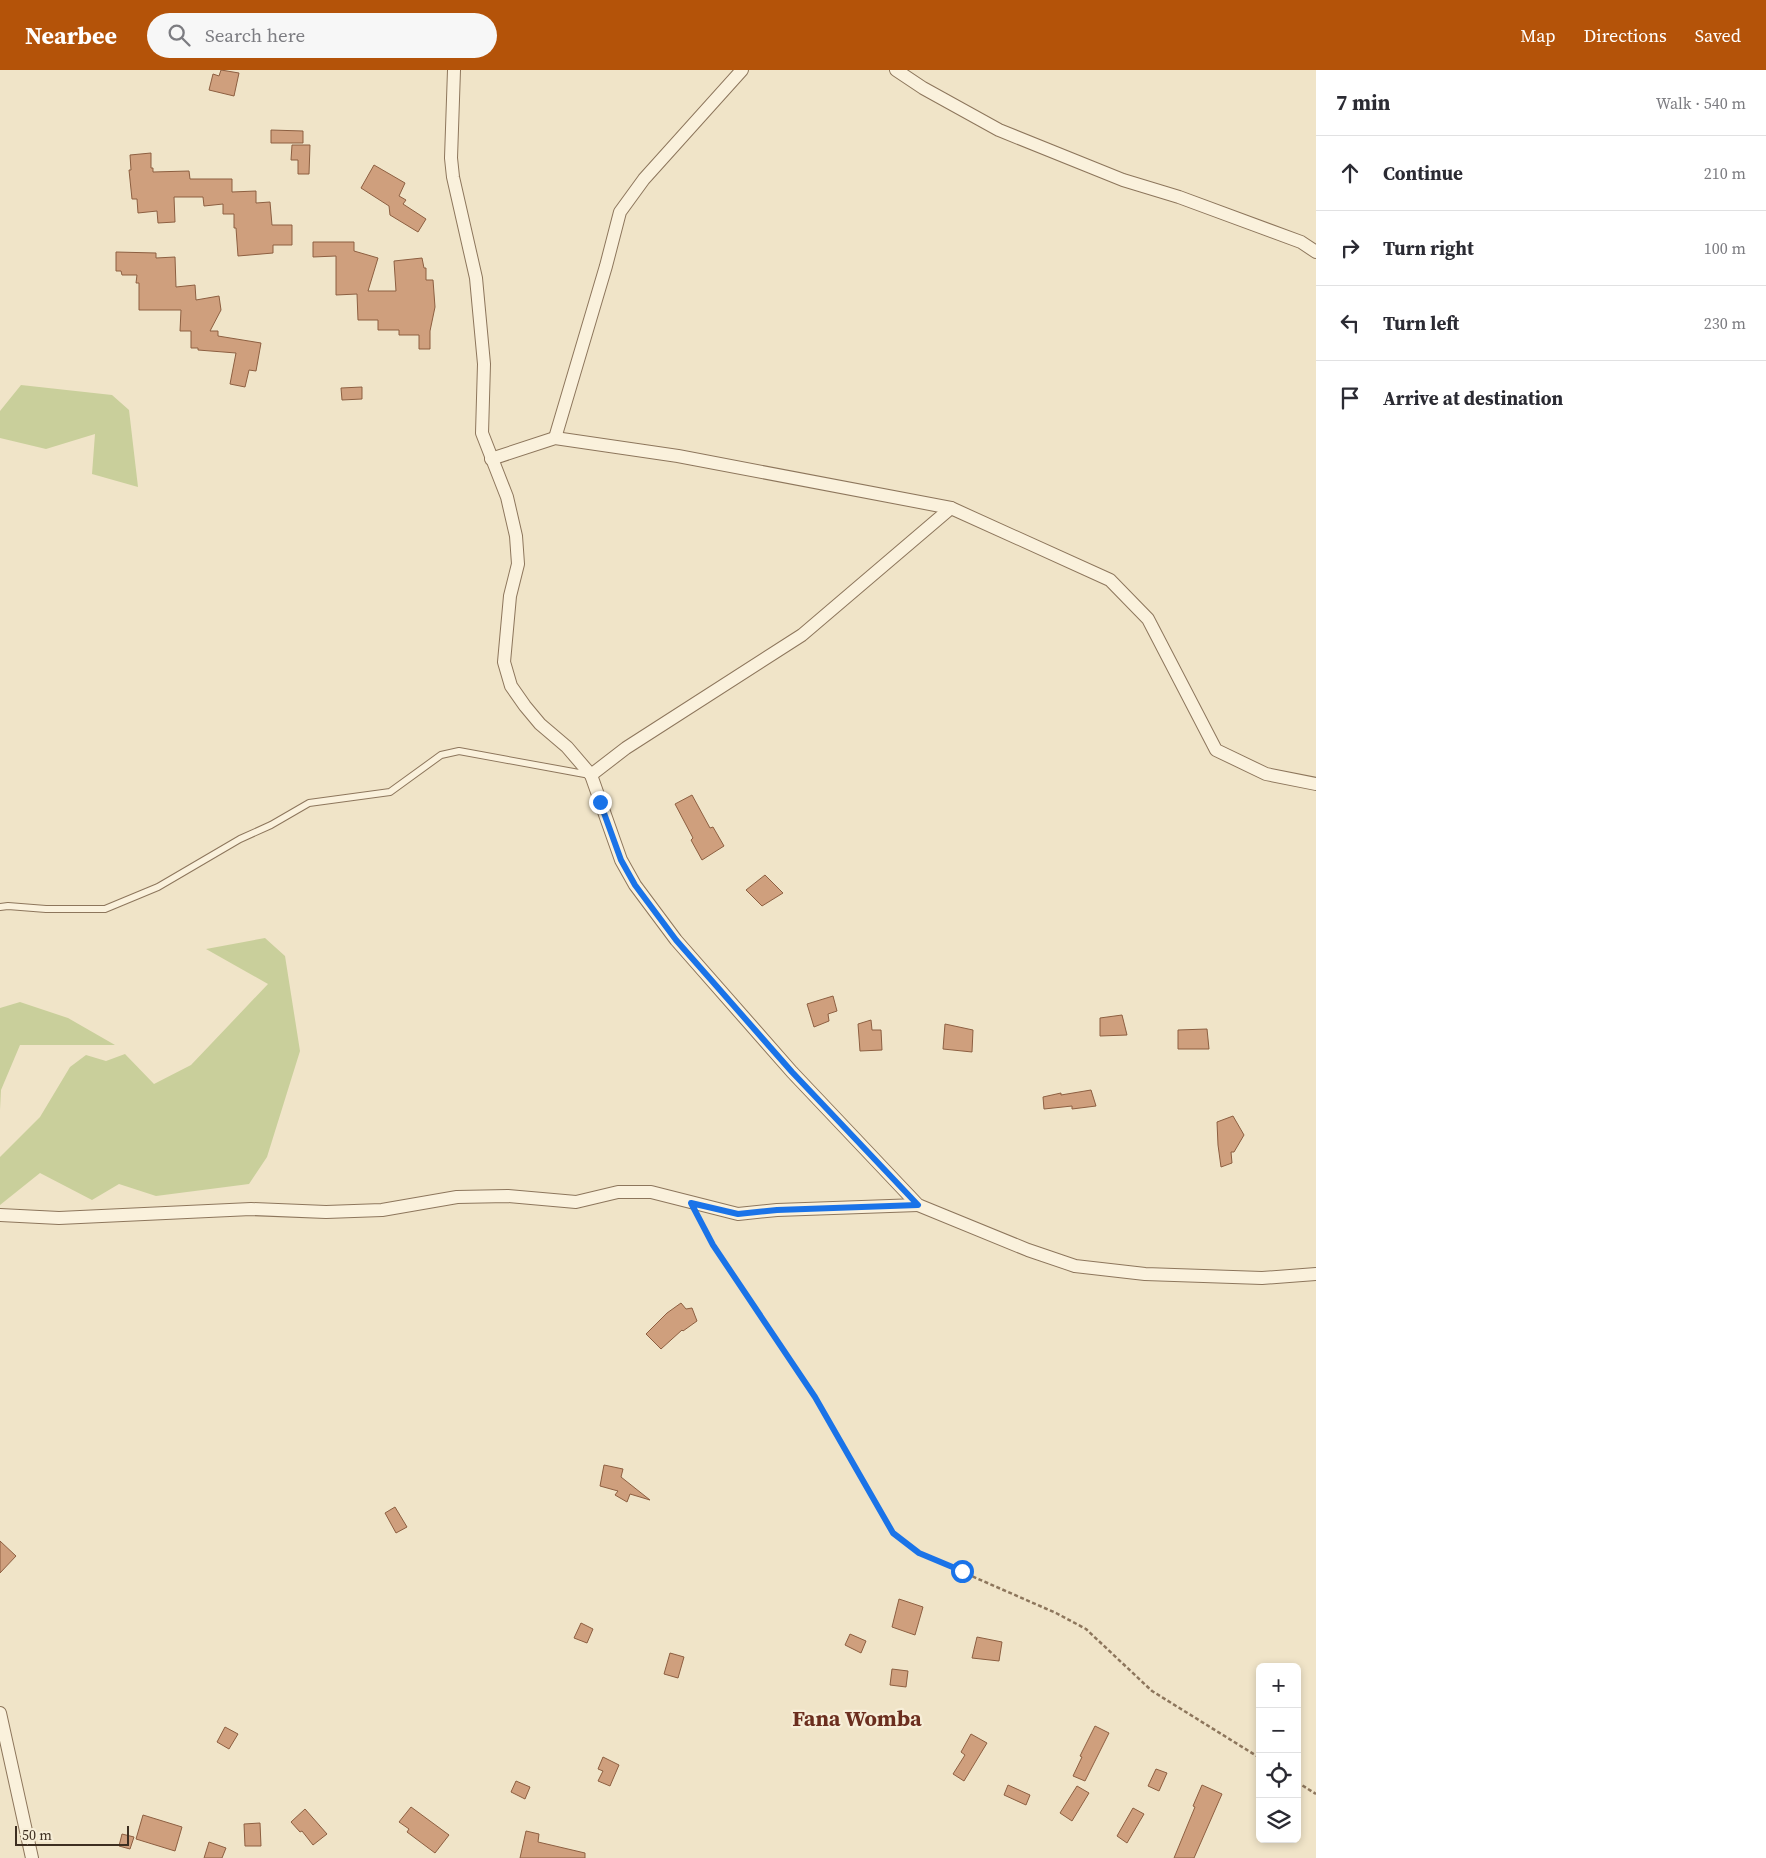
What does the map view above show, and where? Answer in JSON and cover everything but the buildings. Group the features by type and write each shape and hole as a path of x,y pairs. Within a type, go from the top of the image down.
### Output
{"street":[{"path":"454,70 451,158 453,176 476,278 484,364 482,433 507,497 516,536 518,564 510,596 504,662 511,686 540,724 567,747 591,775 621,860 635,885 676,940 792,1072 918,1205"},
{"path":"555,438 620,212 644,180 742,70"},
{"path":"896,70 923,88 999,130 1124,180 1179,197 1301,242 1316,252"},
{"path":"491,459 555,438 678,456 951,508 1110,580 1148,619 1216,750 1266,774 1316,784"},
{"path":"591,775 626,748 802,636 951,508"},
{"path":"0,1215 59,1218 251,1209 326,1212 382,1210 456,1197 508,1196 576,1202 618,1192 651,1192 738,1214 777,1210 918,1205 1028,1250 1075,1266 1145,1274 1262,1278 1316,1274"},
{"path":"0,1713 32,1858"}],"lane":[{"path":"0,907 105,909 158,887 240,839 271,825 309,803 390,792 442,755 459,752 591,775"}],"path":[{"path":"691,1203 713,1245 815,1397 893,1533 919,1553 1047,1609 1086,1629 1152,1691 1256,1756"},
{"path":"1301,1785 1316,1794"}],"green space":[{"path":"21,385 112,395 129,410 138,487 92,474 95,434 46,449 0,438 0,411"},
{"path":"265,938 285,956 300,1051 267,1157 249,1184 156,1196 119,1184 92,1200 40,1173 0,1205 0,1157 40,1117 70,1067 86,1055 106,1061 125,1054 154,1084 191,1065 268,984 206,949"},
{"path":"20,1002 68,1018 115,1045 20,1045 1,1090 0,1110 0,1008"}],"district":[{"name":"Fana Womba","path":"857,1718"}],"route":[{"path":"600,802 621,860 635,885 676,940 792,1072 918,1205 777,1210 738,1214 691,1203 713,1245 815,1397 893,1533 919,1553 962,1571"}]}
